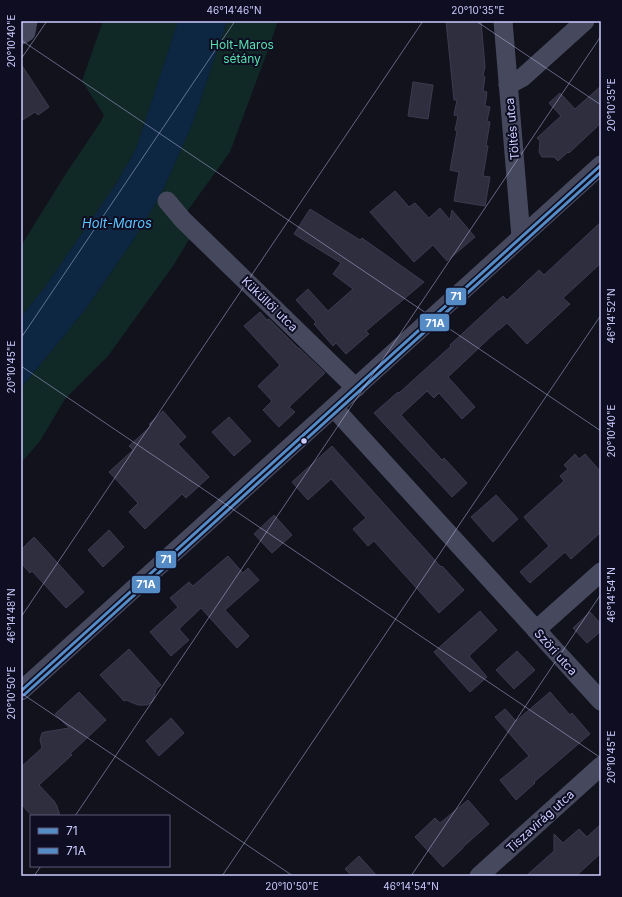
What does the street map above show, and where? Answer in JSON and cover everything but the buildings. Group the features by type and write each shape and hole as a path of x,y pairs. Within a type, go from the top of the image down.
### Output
{"street":[{"name":"Töltés utca","path":"503,21 521,237"},
{"path":"508,85 523,77 585,21"},
{"path":"21,691 601,165"},
{"name":"Küküllői utca","path":"167,201 183,220 356,388"},
{"name":"Szöri utca","path":"334,408 601,702"},
{"path":"536,630 601,572"},
{"name":"Tiszavirág utca","path":"479,876 601,766"}],"green space":[{"name":"Holt-Maros sétány","path":"103,21 178,21 136,149 116,184 45,287 21,317 21,246 104,115 82,81"},
{"name":"Holt-Maros sétány","path":"227,21 278,21 230,152 186,213 190,238 173,266 108,356 65,399 40,441 21,463 21,388 85,310 136,236 161,194 192,125"}],"water":[{"name":"Holt-Maros","path":"178,21 227,21 192,125 161,194 136,236 85,310 21,388 21,317 45,287 116,184 136,149"}],"transit line":[{"name":"71","path":"21,691 601,165"},
{"name":"71A","path":"24,695 601,172"}]}
